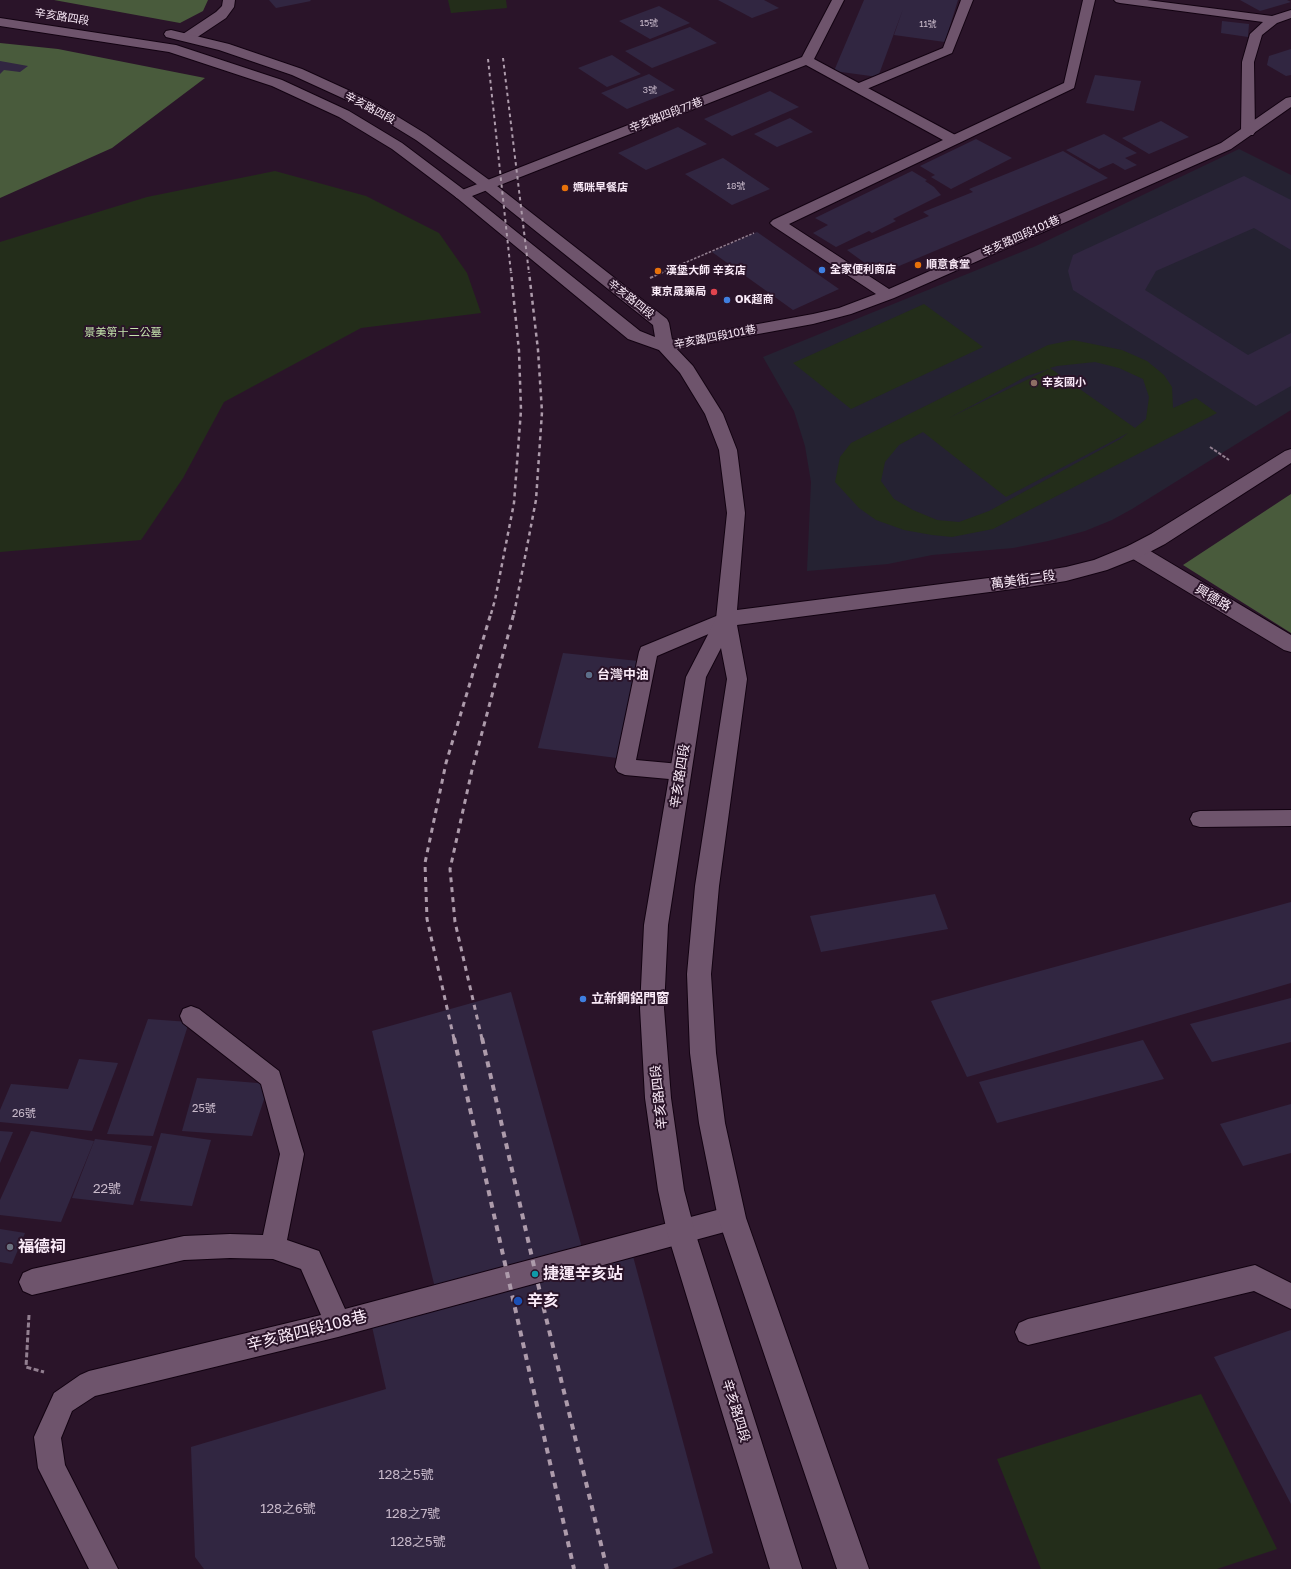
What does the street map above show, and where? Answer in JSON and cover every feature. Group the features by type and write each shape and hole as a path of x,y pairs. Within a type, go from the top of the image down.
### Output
{"main road":[{"path":"188,37 221,15 228,7 228,0"},
{"path":"838,0 807,60 954,140"},
{"name":"辛亥路四段","path":"0,22 171,48 277,83 344,114 397,146 462,194 634,335 665,346 696,382 714,414 728,450 736,513 726,619 737,679 707,886 699,974 703,1053 712,1123 732,1218 853,1569"},
{"name":"辛亥路四段","path":"159,32 188,37 224,47 297,72 367,104 422,136 487,185 661,323 665,346"},
{"name":"辛亥路四段77巷","path":"462,194 807,60"},
{"name":"辛亥路四段101巷","path":"665,346 813,319 846,311 888,295 1226,146 1291,101"},
{"path":"778,223 954,140"},
{"path":"778,223 888,295"},
{"name":"萬美街二段","path":"726,619 1028,580 1066,574 1087,568 1136,551 1175,529 1291,455"},
{"name":"興德路","path":"1136,551 1291,645"},
{"name":"辛亥路四段","path":"726,619 696,677 656,925 652,1008 658,1098 671,1190 681,1232 786,1569"}],"lane":[{"path":"858,88 948,50 967,0"},
{"path":"954,140 1070,84 1089,0"},
{"path":"1120,0 1273,20"},
{"path":"1248,132 1248,62 1256,34 1273,20 1291,14"},
{"path":"680,772 625,767 648,652 726,619"},
{"path":"1200,819 1291,818"},
{"path":"191,1016 271,1078 292,1154 273,1247"},
{"name":"辛亥路四段108巷","path":"104,1569 52,1468 47,1437 64,1402 89,1384 338,1324 732,1218"},
{"path":"32,1282 184,1248 230,1246 273,1247 310,1260 338,1324"},
{"path":"1028,1332 1255,1278 1291,1296"}],"path":[{"path":"650,278 778,223"},
{"path":"32,1282 26,1367 89,1384"}],"shaded area":[{"name":"辛亥國小","path":"1239,149 1291,175 1291,410 1132,509 1112,520 1085,531 1048,541 1013,548 932,555 888,564 807,571 811,482 805,446 794,411 763,357 1036,246"}],"green space":[{"path":"54,0 208,0 203,11 180,23"},
{"path":"448,0 506,0 507,8 451,13"},
{"path":"0,43 58,49 205,78 112,148 0,198"},
{"name":"景美第十二公墓","path":"275,171 366,196 439,233 467,273 481,313 361,328 224,402 183,478 141,540 0,552 0,242 147,197"},
{"path":"924,304 983,347 851,409 793,363"},
{"path":"1073,340 1122,350 1147,361 1164,375 1172,387 1173,408 1196,398 1217,413 993,529 952,537 904,530 876,520 859,508 835,482 840,457 851,443 1048,345","holes":["1095,362 1119,368 1143,379 1149,397 1146,419 1135,428 1050,368","1049,369 949,418 1027,376","923,432 1006,497 1128,433 1122,438 989,511 959,522 937,520 913,510 894,499 881,481 885,462 899,445"]},
{"path":"1291,494 1291,633 1183,565"},
{"path":"1201,1394 1277,1549 1217,1569 1041,1569 997,1459"}],"building":[{"path":"269,0 310,0 311,1 276,8"},
{"path":"718,0 764,0 779,8 752,18"},
{"path":"864,0 958,0 945,42 894,35 903,9 878,77 834,71"},
{"path":"1240,0 1287,0 1291,2 1260,11"},
{"path":"659,6 690,23 650,39 619,21"},
{"path":"1222,21 1249,24 1248,37 1221,33"},
{"path":"690,27 717,43 652,68 625,51"},
{"path":"1291,49 1291,75 1286,76 1267,65 1269,56"},
{"path":"612,55 641,74 607,87 578,68"},
{"path":"0,61 28,66 20,72 4,70 0,74"},
{"path":"649,74 675,90 627,109 601,93"},
{"path":"1095,75 1141,81 1134,111 1086,103"},
{"path":"770,91 799,107 732,136 704,119"},
{"path":"790,118 813,132 777,147 754,134"},
{"path":"1161,121 1189,137 1149,154 1122,138"},
{"path":"678,127 707,144 646,170 618,153"},
{"path":"1104,134 1137,153 1125,158 1137,165 1125,170 1113,163 1099,169 1066,150"},
{"path":"976,139 1012,158 951,189 931,177 935,175 920,166"},
{"path":"1063,151 1108,178 880,274 847,250 929,216 923,212 973,192 969,189"},
{"path":"723,158 770,189 732,205 685,174"},
{"path":"912,171 927,180 925,181 934,187 941,195 893,219 896,221 872,233 869,231 836,247 813,233 828,225 815,218"},
{"path":"1244,176 1291,200 1291,250 1254,228 1156,271 1145,290 1248,355 1291,333 1291,386 1256,406 1073,290 1068,271 1073,255"},
{"path":"757,232 839,289 793,310 712,252"},
{"path":"563,653 638,661 617,758 538,748"},
{"path":"935,894 948,929 821,952 810,916"},
{"path":"1291,902 1291,983 967,1077 931,1001"},
{"name":"捷運辛亥站","path":"511,992 582,1248 631,1249 713,1553 672,1569 204,1569 195,1557 191,1447 386,1389 371,1322 438,1300 372,1031"},
{"path":"1291,998 1291,1042 1212,1062 1190,1024"},
{"path":"148,1019 189,1022 153,1136 107,1134"},
{"path":"1143,1040 1164,1079 997,1123 979,1082"},
{"path":"79,1059 118,1063 92,1131 0,1122 0,1110 11,1084 68,1089"},
{"path":"197,1078 269,1084 252,1136 182,1131"},
{"path":"1291,1104 1291,1153 1243,1166 1220,1124"},
{"path":"0,1131 13,1132 0,1163"},
{"path":"31,1131 94,1141 61,1222 0,1215 0,1200"},
{"path":"161,1133 211,1140 192,1206 140,1201"},
{"path":"95,1139 152,1146 133,1205 72,1198"},
{"name":"福德祠","path":"0,1229 25,1233 12,1264 0,1262"},
{"path":"1291,1330 1291,1504 1214,1357"}],"railway":[{"path":"503,58 529,273"},
{"path":"488,59 511,273"},
{"path":"491,614 514,503 521,410 519,351 511,272"},
{"path":"514,614 536,500 542,412 538,350 529,272"},
{"path":"454,1039 427,919 425,863 446,763 491,613"},
{"path":"482,1039 455,922 450,869 472,770 514,613"},
{"path":"454,1038 574,1569"},
{"path":"482,1038 541,1297 607,1569"}],"place":[{"name":"媽咪早餐店","path":"565,188"},
{"name":"順意食堂","path":"918,265"},
{"name":"全家便利商店","path":"822,270"},
{"name":"漢堡大師 辛亥店","path":"658,271"},
{"name":"東京晟藥局","path":"714,292"},
{"name":"OK超商","path":"727,300"},
{"name":"辛亥國小","path":"1034,383"},
{"name":"台灣中油","path":"589,675"},
{"name":"立新鋼鋁門窗","path":"583,999"},
{"name":"福德祠","path":"10,1247"},
{"name":"捷運辛亥站","path":"535,1274"},
{"name":"辛亥","path":"518,1301"}]}
